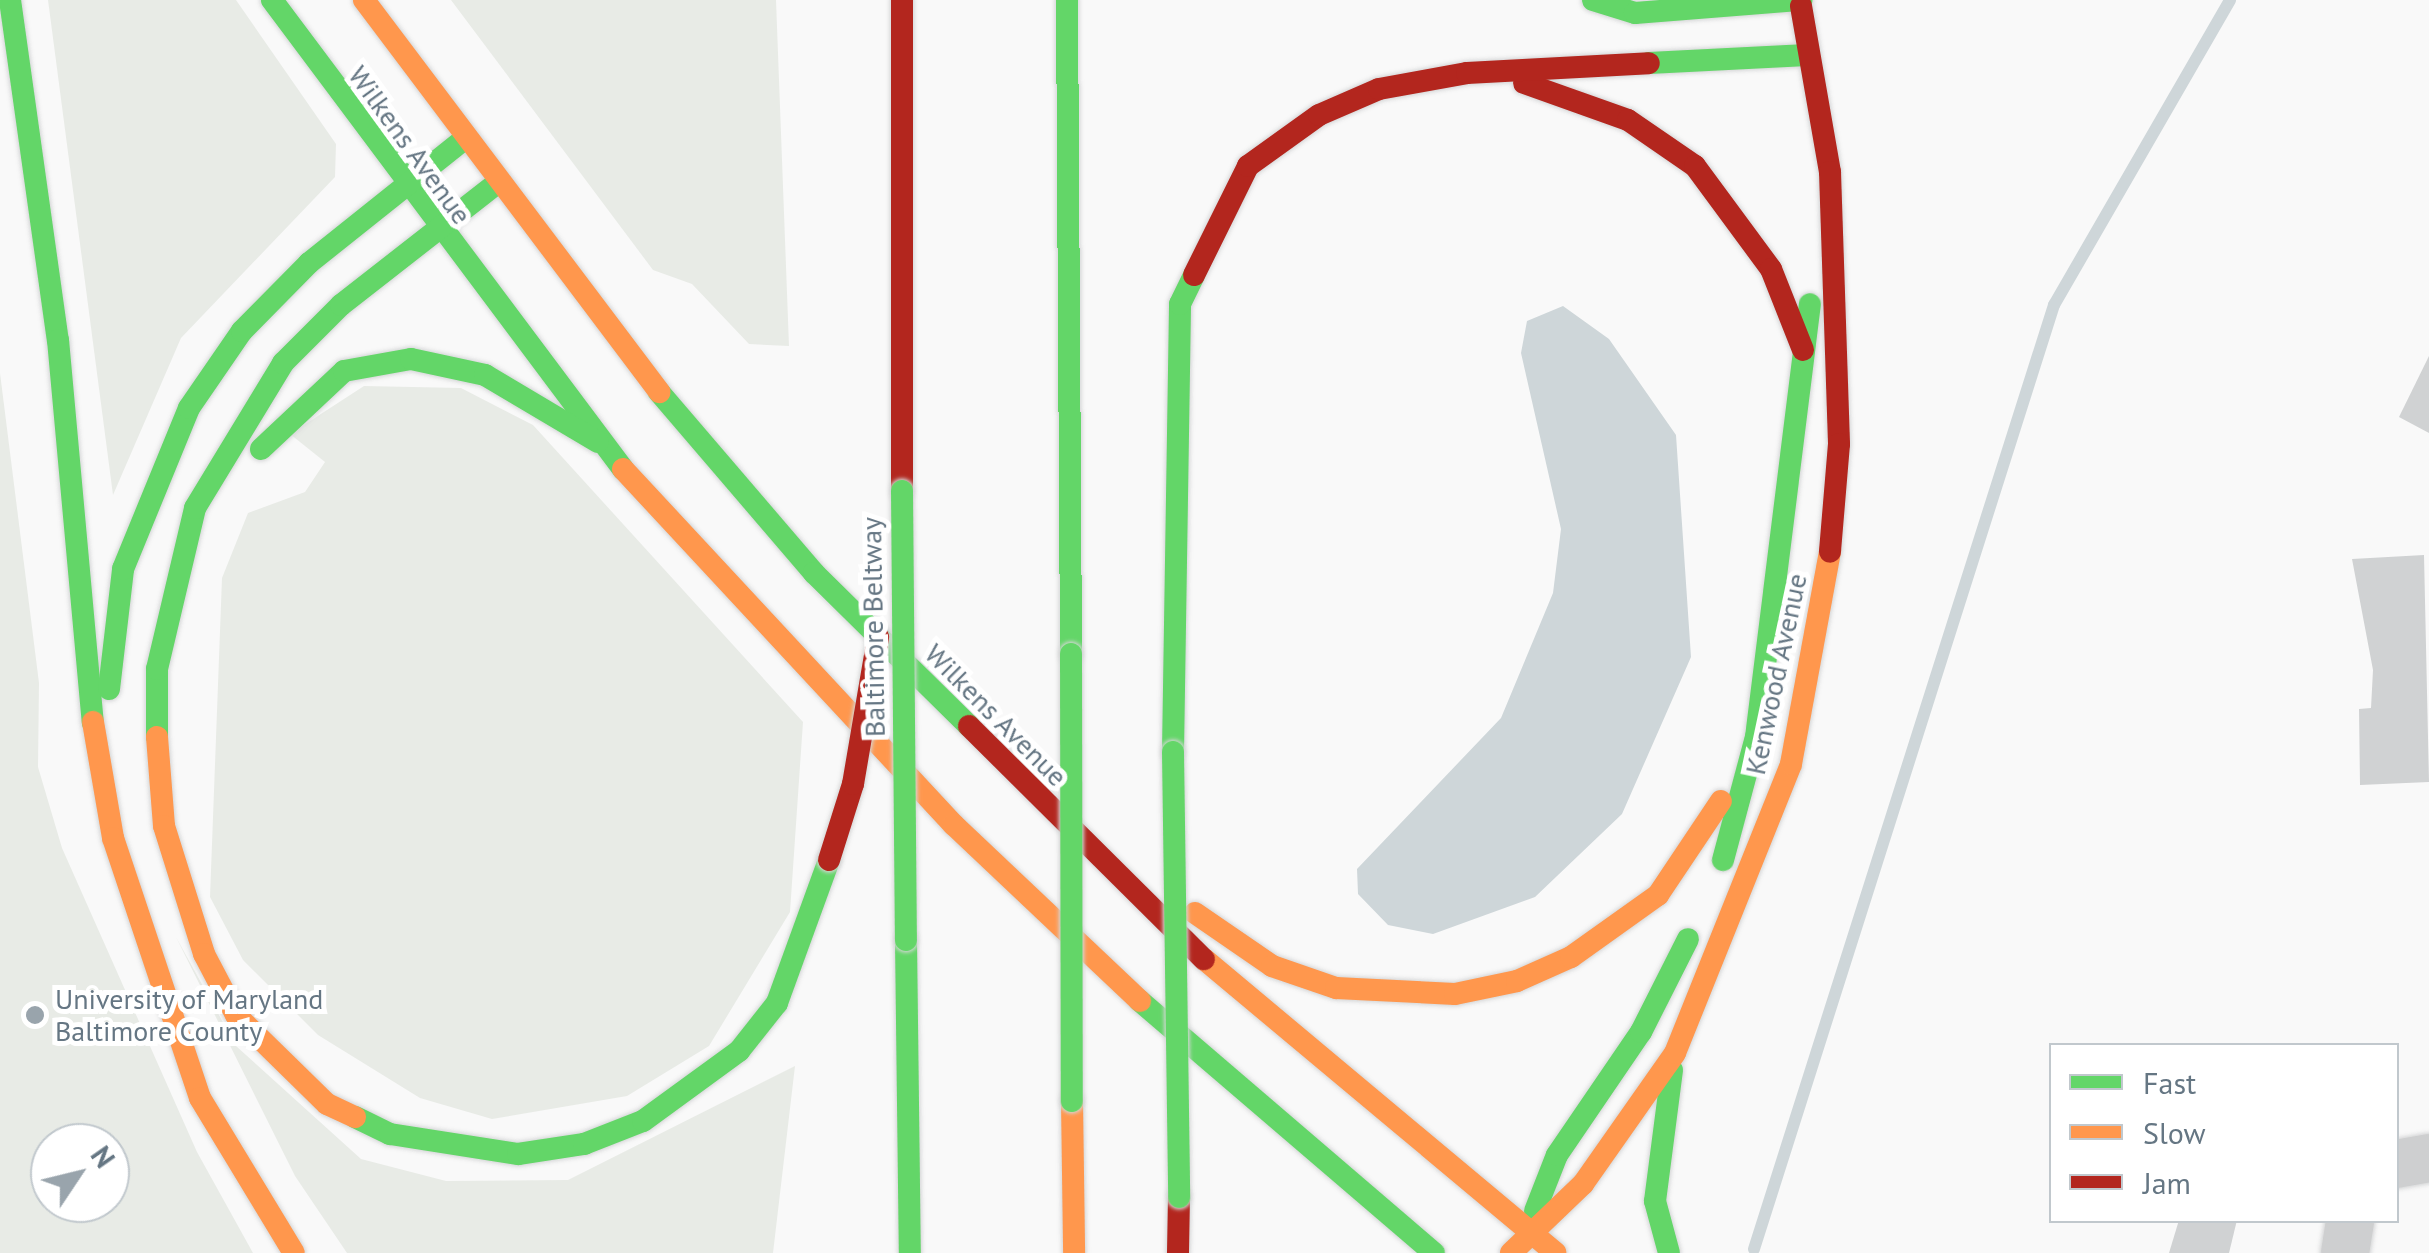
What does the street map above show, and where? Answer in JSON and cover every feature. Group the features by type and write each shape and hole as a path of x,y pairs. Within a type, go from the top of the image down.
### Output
{"main road":[{"path":"10,0 58,340 78,641 113,838 200,1098 294,1253"},
{"name":"Wilkens Avenue","path":"272,0 401,187 598,442 954,825 1194,1052 1434,1253"},
{"name":"Wilkens Avenue","path":"364,0 496,184 801,558 987,751 1242,996 1555,1253"},
{"name":"Baltimore Beltway","path":"902,0 902,491 910,1253"},
{"path":"1066,0 1074,1253"},
{"path":"1593,0 1635,13 1800,0"},
{"name":"Kenwood Avenue","path":"1511,1253 1527,1233 1584,1184 1676,1053 1791,764 1826,606 1840,326 1830,172 1800,0"},
{"path":"1178,1253 1174,379 1180,304 1206,234 1248,166 1320,114 1379,88 1467,73 1807,55"},
{"name":"Kenwood Avenue","path":"1800,154 1807,55"},
{"path":"1467,73 1566,91 1695,166 1771,269 1803,350"},
{"path":"113,838 109,663 123,568 151,490 189,408 242,332 401,187 464,140"},
{"path":"496,184 433,230 283,363 195,508 157,669 164,826 204,954 272,1058 327,1104 390,1134 518,1154 584,1144 643,1120 739,1051 776,1003 853,784 902,491"},
{"name":"Kenwood Avenue","path":"1527,1233 1557,1155 1641,1032 1717,882 1756,737 1812,296 1804,226"},
{"path":"245,481 288,413 344,372 378,362 410,359 485,375 598,442"},
{"path":"164,826 180,668 210,566"},
{"path":"987,751 1237,946 1336,988 1389,996 1518,981 1622,925 1691,857 1756,737"},
{"path":"1669,1253 1656,1200 1676,1053"}],"street":[{"path":"2399,1163 2429,1158"},
{"path":"2346,1253 2350,1223"}],"shaded area":[{"path":"48,0 236,0 336,144 335,177 181,338 113,495"},
{"path":"451,0 776,0 789,346 749,344 692,284 653,270"},
{"path":"1563,306 1609,339 1676,435 1691,657 1622,814 1535,897 1433,934 1388,925 1358,894 1357,869 1501,718 1553,593 1561,529 1521,353 1527,321"},
{"path":"0,373 39,683 38,767 62,848 197,1152 253,1253 0,1253"},
{"path":"364,386 461,388 533,425 803,722 790,912 709,1046 627,1096 492,1119 420,1098 318,1035 243,960 210,897 222,578 248,513 305,492 325,462 290,434"},
{"path":"176,937 236,1046 361,1159 446,1181 568,1180 795,1066 773,1253 347,1253 295,1176"}],"building":[{"path":"2429,356 2429,433 2399,417"},
{"path":"2424,555 2429,782 2360,785 2359,709 2371,708 2373,670 2352,559"},
{"path":"2178,1223 2236,1223 2229,1253 2169,1253"}],"waterway":[{"path":"1754,1249 2054,305 2230,0"}],"traffic: fast":[{"path":"10,0 58,340 93,722"},
{"path":"272,0 623,469"},
{"path":"1067,0 1071,654"},
{"path":"1593,0 1635,13 1801,0"},
{"path":"1649,63 1807,55"},
{"path":"109,689 123,569 189,408 242,331 309,263 463,140"},
{"path":"157,737 157,669 195,508 283,363 341,305 496,184"},
{"path":"1173,752 1180,304 1194,275"},
{"path":"1723,860 1756,737 1810,304"},
{"path":"261,449 344,371 411,359 485,375 598,442"},
{"path":"659,392 814,573 969,726"},
{"path":"902,491 906,940"},
{"path":"1071,654 1072,1101"},
{"path":"1173,752 1179,1197"},
{"path":"355,1117 390,1134 518,1154 584,1144 643,1121 739,1051 777,1003 829,860"},
{"path":"1535,1211 1557,1155 1641,1032 1688,939"},
{"path":"906,940 910,1253"},
{"path":"1140,1001 1434,1253"},
{"path":"1669,1253 1655,1201 1672,1070"}],"traffic: slow":[{"path":"364,0 659,392"},
{"path":"623,469 954,825 1140,1001"},
{"path":"1511,1253 1583,1184 1675,1053 1791,764 1830,552"},
{"path":"93,722 113,838 200,1098 294,1253"},
{"path":"157,737 164,826 204,954 236,1015 327,1104 355,1117"},
{"path":"1195,913 1272,966 1336,988 1455,994 1517,981 1571,957 1658,895 1721,801"},
{"path":"1204,959 1555,1253"},
{"path":"1072,1101 1074,1253"}],"traffic: jam":[{"path":"902,0 902,491"},
{"path":"1801,6 1830,172 1839,444 1830,552"},
{"path":"1194,275 1248,166 1319,115 1379,89 1467,73 1649,63"},
{"path":"1524,83 1628,120 1695,166 1771,269 1803,350"},
{"path":"829,860 853,784 878,637"},
{"path":"969,726 1204,959"},
{"path":"1178,1253 1179,1197"}],"place":[{"name":"University of Maryland Baltimore County","path":"35,1015"}]}
